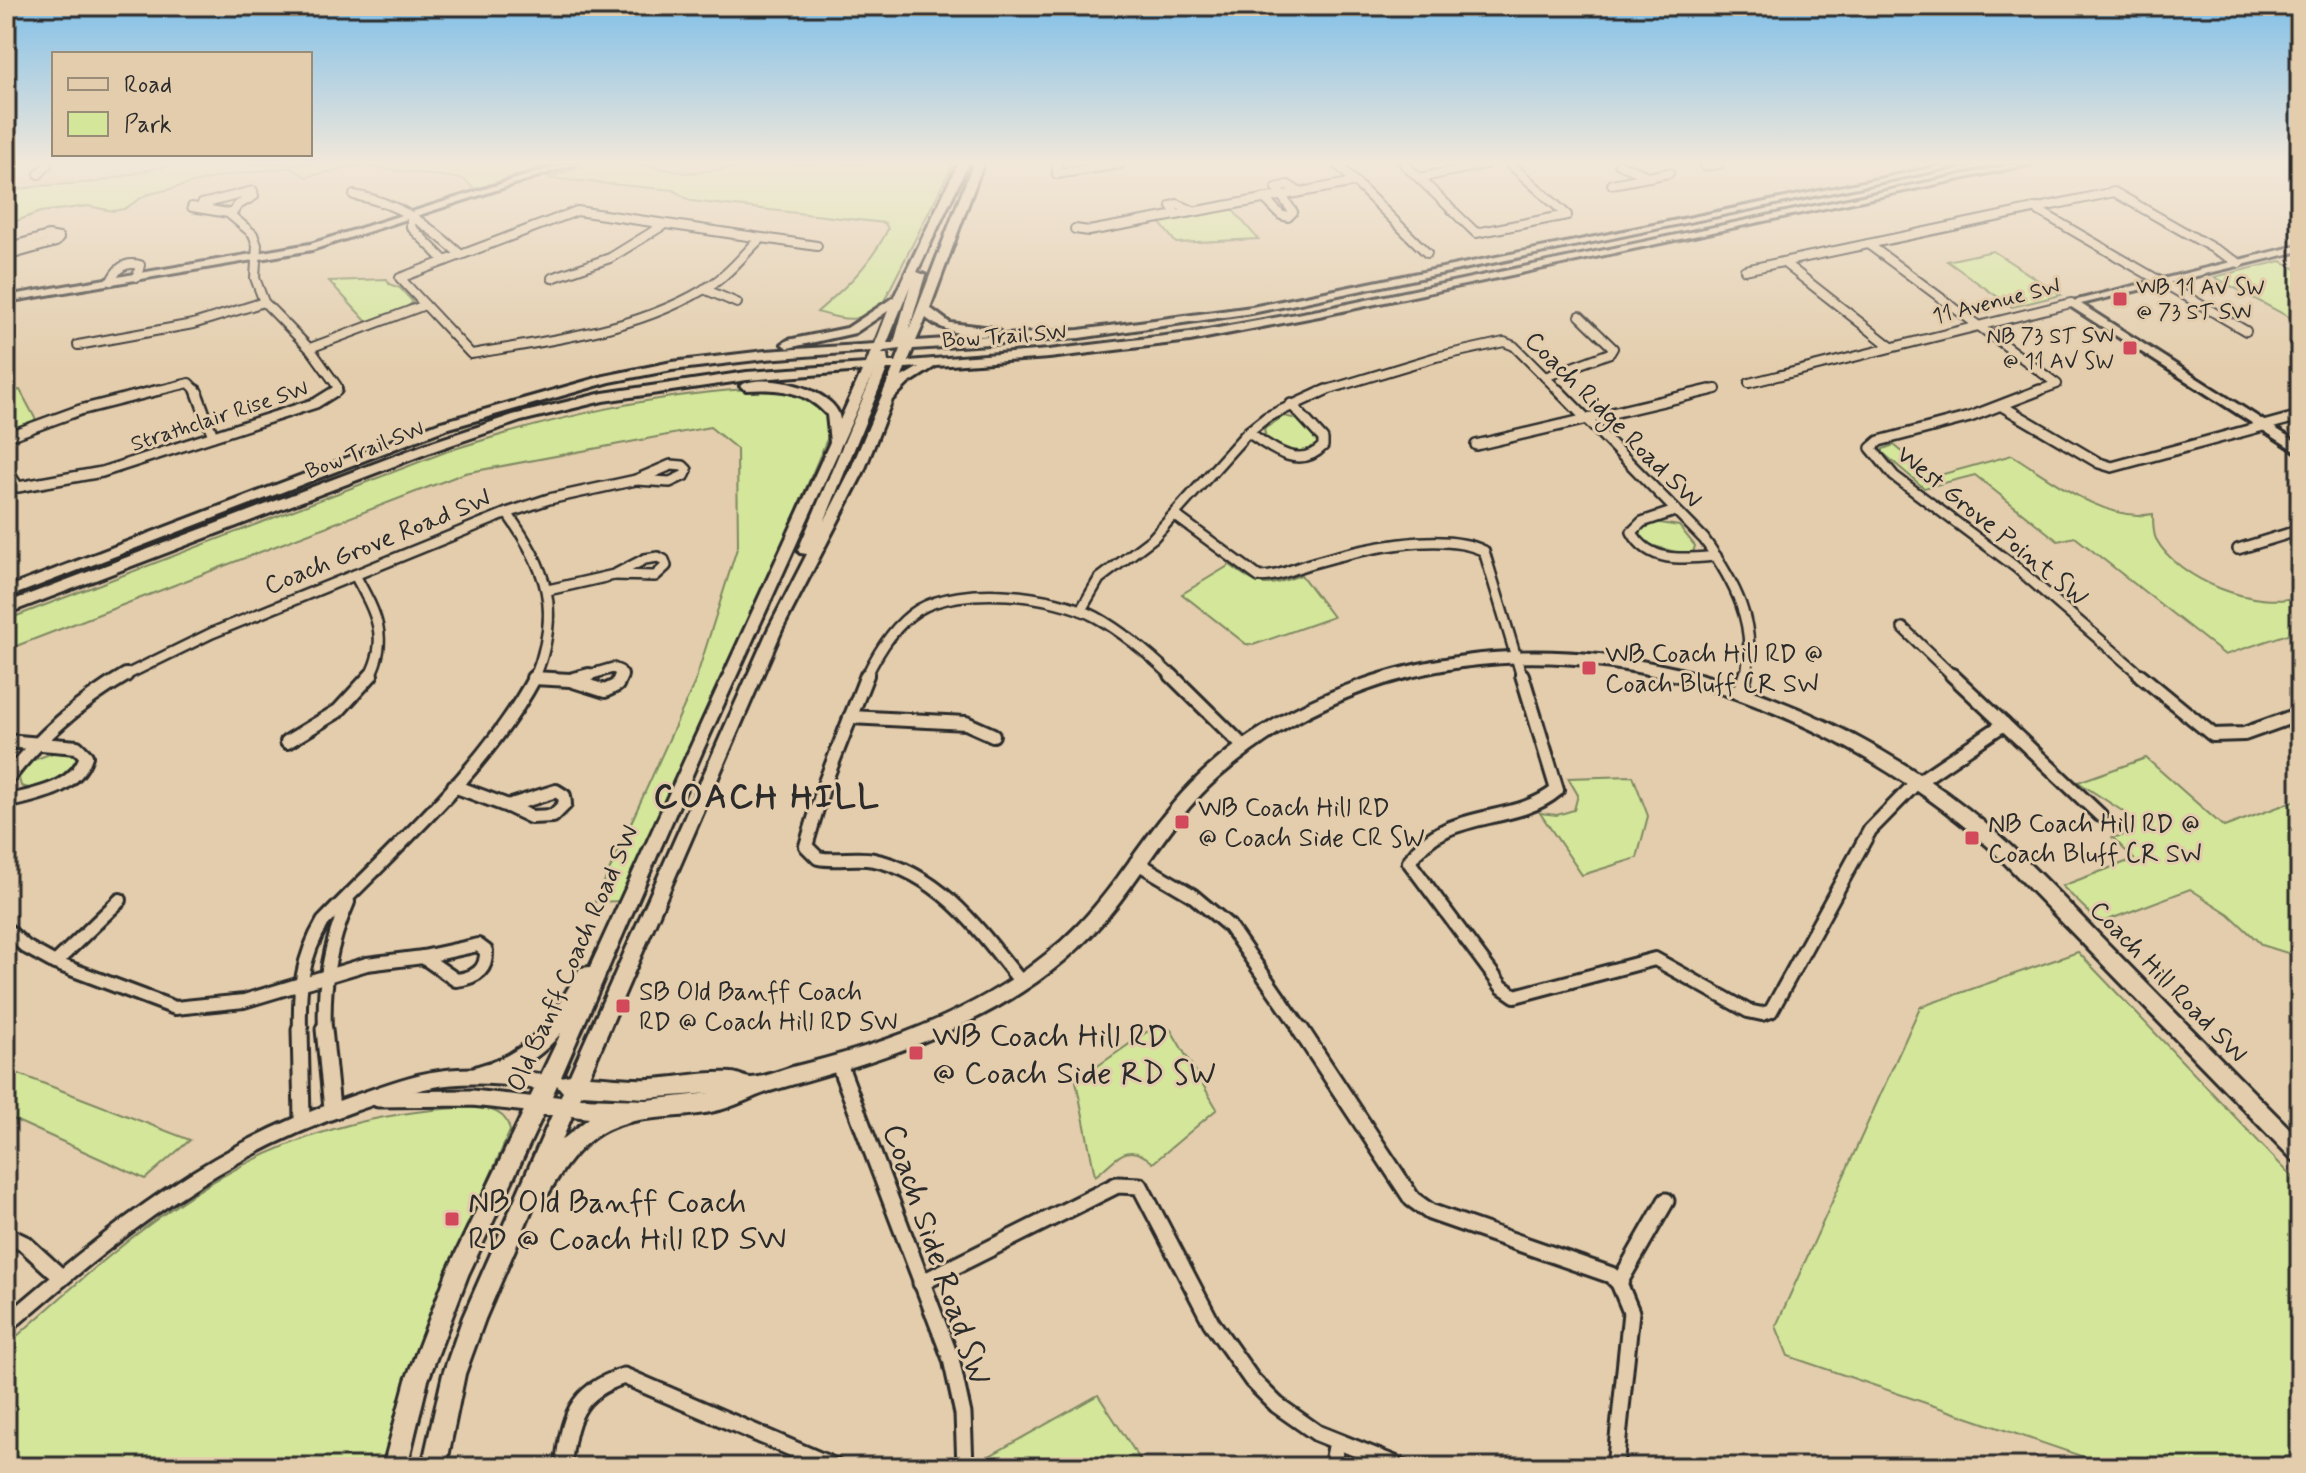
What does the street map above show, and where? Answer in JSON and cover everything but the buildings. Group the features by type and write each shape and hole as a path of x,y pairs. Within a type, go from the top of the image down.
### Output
{"main road":[{"path":"6,299 257,258 320,245 360,233"},
{"path":"889,357 899,298 931,233"},
{"path":"889,357 924,308 952,233"},
{"path":"889,357 1079,338 1123,328 1309,300 1632,233"},
{"name":"Bow Trail SW","path":"6,593 442,426 549,394 672,366 765,355 945,361 1129,346 1238,329 1698,233"},
{"path":"775,630 796,571 889,357 929,237"},
{"name":"11 Avenue SW","path":"2071,303 2300,248"},
{"path":"672,366 727,353 836,335 864,324 899,298"},
{"path":"2071,303 2300,450"},
{"path":"924,308 937,324 967,331 1123,328"},
{"name":"Bow Trail SW","path":"6,609 431,447 517,418 627,392 889,357"},
{"name":"Old Banff Coach Road SW","path":"434,1467 454,1374 499,1260 775,630 857,471 884,405 889,357"},
{"name":"Old Banff Coach Road SW","path":"395,1467 414,1391 438,1321 489,1203 548,1083 833,449 889,357"},
{"path":"884,405 904,381 919,370 945,361"},
{"path":"431,447 552,415 628,400 693,390 758,385 800,389 827,406 833,414 833,449"},
{"name":"Coach Hill Road SW","path":"537,1105 638,1110 721,1100 751,1088 839,1064 913,1037 1021,982 1070,945 1104,910 1136,862 1185,800 1244,747 1329,699 1382,678 1434,665 1517,656 1567,657 1678,674 1740,693 1822,727 1916,781 1985,834 2038,884 2300,1153"},
{"path":"482,1074 506,1068 538,1047 616,929"},
{"name":"Coach Hill Road SW","path":"548,1083 645,1089 734,1082 751,1088"},
{"path":"499,1260 566,1147 588,1128 607,1118 638,1110"}],"street":[{"path":"78,345 193,324 264,302 255,282 257,241 249,233"},
{"path":"417,233 445,261"},
{"path":"437,233 461,255"},
{"path":"520,233 400,278 471,354 617,326 704,289 759,240"},
{"path":"552,278 605,261 653,233"},
{"path":"709,233 817,246"},
{"path":"1406,233 1427,253"},
{"path":"1745,270 1920,233"},
{"path":"2077,233 2246,331"},
{"path":"2186,233 2239,263"},
{"path":"6,248 48,236 59,238 56,242 6,256"},
{"path":"1868,244 1978,325"},
{"path":"1783,262 1890,346"},
{"path":"704,289 737,303"},
{"name":"Strathclair Rise SW","path":"6,469 18,487 102,472 332,397 337,392 337,386 310,348 264,302"},
{"name":"11 Avenue SW","path":"1749,383 2071,303"},
{"path":"310,348 425,305"},
{"path":"1545,377 1610,353 1613,348 1580,316"},
{"name":"West Grove Point SW","path":"1978,325 2057,384 2002,406 1879,441 1873,444 1872,453 1925,500 1981,541 2213,735 2224,738 2237,736 2300,714"},
{"name":"Coach Ridge Road SW","path":"1081,610 1108,570 1153,538 1176,516 1248,432 1291,404 1436,357 1504,342 1514,346 1545,377 1716,556 1737,588 1748,627 1749,661 1740,693"},
{"path":"6,437 80,410 189,383 197,391 213,436"},
{"path":"1476,445 1716,389"},
{"path":"1248,432 1286,456 1298,458 1316,454 1323,446 1323,439 1291,404"},
{"path":"2002,406 2099,463 2112,467 2300,416"},
{"path":"507,513 549,499 636,480"},
{"path":"1675,511 1642,522 1632,532 1634,539 1647,550 1669,558 1716,556"},
{"name":"Coach Grove Road SW","path":"6,780 36,743 72,709 122,674 167,652 507,513 537,555 548,590 547,637 523,698 494,741 323,922 311,941 302,963 299,985 302,1119"},
{"path":"1176,516 1255,574 1265,577 1378,549 1473,543 1484,551 1557,785 1555,795 1544,801 1459,824 1418,845 1409,862 1502,987 1515,996 1655,959 1748,1011 1762,1014 1771,1011 1870,830 1893,801 1916,781 2004,724"},
{"path":"2238,549 2300,530"},
{"path":"287,742 332,716 358,689 376,663 382,643 380,626 355,575"},
{"path":"548,590 614,575"},
{"path":"1021,982 962,909 931,883 905,869 871,860 825,860 809,851 806,841 850,717 869,668 883,645 926,605 945,599 992,596 1044,600 1081,610 1127,637 1244,747"},
{"path":"1903,628 2100,815"},
{"path":"533,678 570,680"},
{"path":"850,717 966,723 993,735"},
{"path":"6,741 81,749 86,756 84,765 63,784 6,802"},
{"path":"454,786 508,806"},
{"path":"1136,862 1177,883 1210,906 1240,938 1412,1199 1430,1212 1611,1275 1619,1283 1631,1312 1615,1467"},
{"name":"Coach Grove Road SW","path":"332,1109 324,977 331,937 354,890"},
{"path":"55,963 120,900"},
{"path":"6,929 26,947 55,963 175,1008 232,1003 367,964 423,957"},
{"name":"Coach Side Road SW","path":"839,1064 951,1359 963,1414 965,1467"},
{"name":"Coach Hill Road SW","path":"6,1325 116,1231 170,1192 231,1155 302,1119 432,1078 482,1074 548,1083"},
{"name":"Coach Hill Road SW","path":"361,1101 472,1098 537,1105"},
{"path":"921,1283 1117,1185 1140,1186 1225,1349 1277,1405 1307,1427 1337,1442 1402,1467"},
{"path":"1619,1283 1666,1201"},
{"path":"6,1235 25,1244 61,1277"},
{"path":"563,1467 568,1430 586,1392 606,1380 624,1376 835,1467"},
{"path":"1332,1467 1337,1442"}],"green space":[{"path":"886,233 918,233 883,303 860,318 817,312 848,284"},
{"path":"1168,233 1253,233 1258,239 1176,243"},
{"path":"1993,251 2061,295 2012,307 1947,261"},
{"path":"2281,261 2300,271 2300,323 2214,277"},
{"path":"387,279 389,284 400,288 413,302 406,308 367,322 329,281"},
{"path":"769,388 813,399 826,412 828,437 747,626 621,901 595,902 695,682 738,545 737,449 710,427 465,473 6,650 6,620 448,451 606,409 687,395"},
{"path":"20,390 36,420 6,432 6,392"},
{"path":"1284,416 1301,420 1317,441 1317,446 1307,454 1289,452 1266,438 1264,429"},
{"path":"1894,445 1933,477 2012,455 2097,505 2116,512 2153,514 2156,539 2167,554 2200,579 2241,595 2262,599 2282,600 2300,596 2300,630 2225,655 2075,537 2058,541 1975,475 1924,488 1883,453 1883,449"},
{"path":"1654,522 1679,526 1695,546 1693,552 1682,554 1647,544 1640,533 1644,526"},
{"path":"1230,565 1249,579 1264,584 1301,575 1333,617 1253,645 1246,644 1182,594"},
{"path":"55,752 79,756 70,771 55,782 38,788 21,786 19,778 31,761"},
{"path":"2146,758 2224,827 2300,799 2300,957 2262,945 2229,914 2190,889 2100,923 2062,886 2134,859 2112,837 2122,836 2128,828 2124,812 2078,782"},
{"path":"1633,776 1648,816 1637,858 1582,875 1540,813 1557,815 1574,810 1578,795 1568,778"},
{"path":"2078,952 2300,1185 2300,1467 2113,1467 1788,1356 1776,1326 1920,1007"},
{"path":"1163,1026 1171,1030 1217,1109 1153,1163 1134,1152 1127,1153 1120,1155 1095,1176 1076,1081 1154,1027"},
{"path":"6,1069 190,1140 145,1179 6,1116"},
{"path":"475,1107 492,1110 502,1116 510,1131 439,1292 399,1400 383,1467 6,1467 6,1346 113,1253 165,1213 217,1179 273,1151 333,1129 400,1114"},
{"path":"1098,1395 1145,1467 978,1467 979,1462"}],"place":[{"name":"WB 11 AV SW @ 73 ST SW","path":"2120,299"},
{"name":"NB 73 ST SW @ 11 AV SW","path":"2130,348"},
{"name":"WB Coach Hill RD @ Coach Bluff CR SW","path":"1589,668"},
{"name":"WB Coach Hill RD @ Coach Side CR SW","path":"1182,822"},
{"name":"NB Coach Hill RD @ Coach Bluff CR SW","path":"1972,838"},
{"name":"SB Old Banff Coach RD @ Coach Hill RD SW","path":"623,1006"},
{"name":"WB Coach Hill RD @ Coach Side RD SW","path":"916,1053"},
{"name":"NB Old Banff Coach RD @ Coach Hill RD SW","path":"452,1219"}],"district":[{"name":"COACH HILL","path":"767,795"}]}
